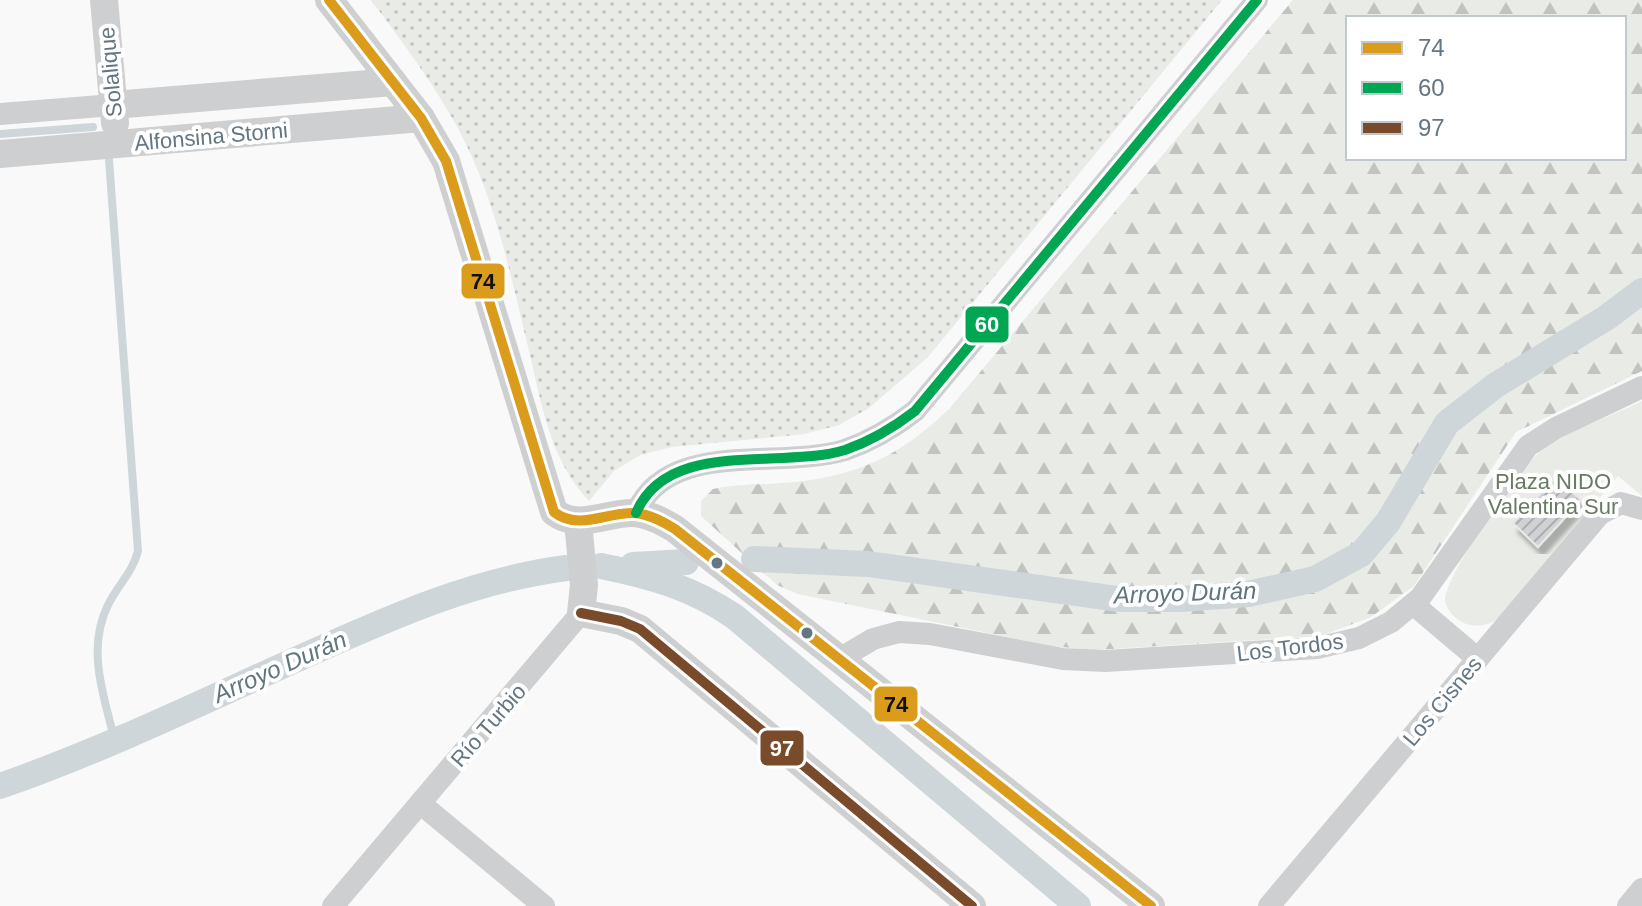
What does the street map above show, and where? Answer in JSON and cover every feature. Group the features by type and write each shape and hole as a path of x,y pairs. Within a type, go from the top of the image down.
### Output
{"street":[{"name":"Solalique","path":"104,0 117,144"},
{"path":"329,0 421,118 439,146 451,176 551,506 561,518 578,522 636,513 657,518 695,542 1151,906"},
{"path":"636,513 648,490 670,474 700,465 790,459 844,450 892,429 915,411 1257,0"},
{"name":"Alfonsina Storni","path":"0,114 393,82"},
{"name":"Alfonsina Storni","path":"0,154 421,118"},
{"name":"Los Tordos","path":"841,658 873,639 899,632 930,634 1085,661 1317,648 1367,634 1413,604 1430,586 1528,446 1556,428 1642,387"},
{"name":"Los Cisnes","path":"1269,906 1600,514 1632,506"},
{"path":"578,522 584,585 581,613 621,621 640,629 972,906"},
{"path":"1413,604 1478,659"},
{"name":"Río Turbio","path":"333,906 581,613"},
{"path":"421,804 544,906"},
{"path":"1628,906 1642,889"}],"green space":[{"path":"371,0 1222,0 928,357 869,408 839,425 804,434 672,447 640,455 614,471 589,501 565,468 549,431 502,244 472,156 433,86"},
{"path":"1293,0 1642,0 1642,371 1516,432 1414,586 1371,617 1321,636 1095,650 1051,646 798,594 777,585 701,516 701,501 713,489 807,480 853,470 892,453 949,409"},
{"name":"Plaza NIDO Valentina Sur","path":"1642,401 1642,496 1618,476 1499,618 1475,626 1454,616 1445,602 1456,570 1484,524 1531,461 1541,451 1565,437"}],"building":[{"path":"1556,477 1581,500 1538,547 1513,523"}],"waterway":[{"path":"0,134 93,127"},
{"path":"109,160 138,551 108,605 98,639 99,673 115,741"},
{"name":"Arroyo Durán","path":"754,559 868,564 1118,599 1181,599 1248,594 1315,579 1361,554 1388,522 1447,423 1496,385 1606,318 1642,291"},
{"name":"Arroyo Durán","path":"633,565 686,562"},
{"path":"601,566 671,584 735,617 1078,906"},
{"name":"Arroyo Durán","path":"0,786 119,739 406,612 500,581 566,568"}],"transit line":[{"name":"74","path":"329,0 421,118 446,161 554,512 573,520 624,513 640,514 675,529 1151,906"},
{"name":"60","path":"636,513 651,490 673,474 699,465 845,450 882,434 915,411 1257,0"},
{"name":"97","path":"581,613 621,621 640,629 972,906"}]}
